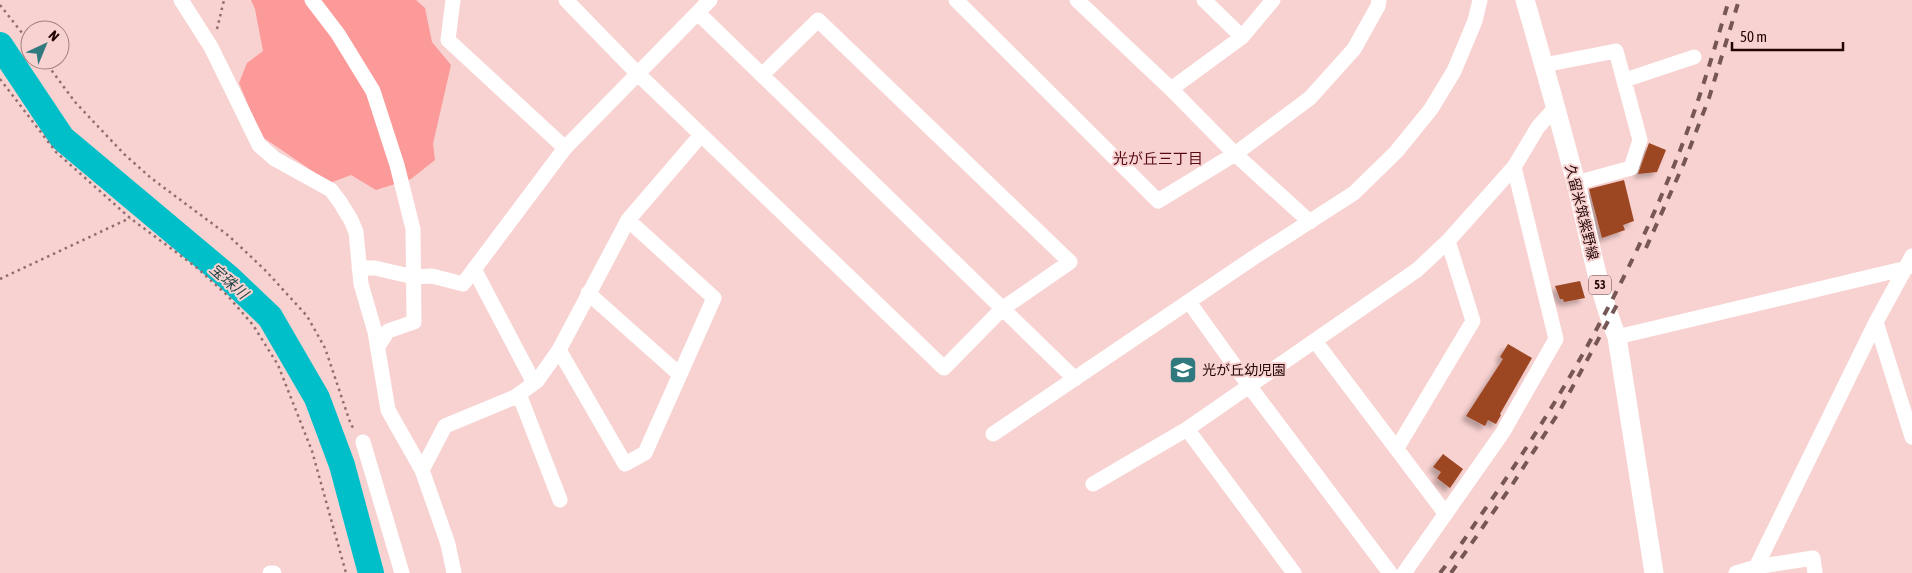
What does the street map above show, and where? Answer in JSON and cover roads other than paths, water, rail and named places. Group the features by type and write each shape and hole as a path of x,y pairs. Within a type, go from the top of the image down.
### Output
{"main road":[{"name":"久留米筑紫野線","path":"1525,0 1576,183 1606,310 1617,338 1654,573"}],"street":[{"path":"181,0 211,47 259,145 275,159 330,190 340,202 356,232 361,284 375,332 388,410 422,470 448,544 454,573"},
{"path":"312,0 338,34 373,91 397,165 413,229 414,322 388,331 378,346"},
{"path":"453,0 448,40 565,148"},
{"path":"359,268 375,268 414,277 432,276 463,284 565,148 710,0"},
{"path":"956,0 1158,201 1236,154 1310,98 1354,49 1378,6 1379,0"},
{"path":"1077,0 1236,154 1310,222"},
{"path":"1204,0 1242,37"},
{"path":"1171,89 1242,37 1272,0"},
{"path":"993,434 1354,193 1396,152 1431,110 1454,71 1476,21 1480,0"},
{"path":"575,3 637,73 944,368 1002,309 1070,262 818,20 762,75"},
{"path":"698,13 1074,379"},
{"path":"1544,65 1616,51 1625,80 1640,140 1631,168 1576,183"},
{"path":"1625,80 1694,57"},
{"path":"1093,484 1187,429 1417,270 1448,241 1514,167 1538,127 1555,108"},
{"path":"422,470 445,426 519,394 534,384 559,350 628,220 701,135"},
{"path":"1404,573 1503,432 1556,339 1514,167"},
{"path":"559,350 625,464 645,453 714,298 628,220"},
{"path":"1396,448 1473,322 1448,241"},
{"path":"1617,338 1909,262"},
{"path":"1756,567 1876,322 1909,262"},
{"path":"474,269 534,384"},
{"path":"588,293 679,374"},
{"path":"1189,302 1250,387 1390,573"},
{"path":"1876,322 1912,437"},
{"path":"1316,341 1445,513"},
{"path":"519,394 560,500"},
{"path":"1187,429 1294,573"},
{"path":"363,442 402,573"},
{"path":"1736,573 1756,567 1813,558 1815,573"}],"waterway":[{"name":"宝珠川","path":"0,45 62,138 229,278 270,317 317,398 342,465 371,573"}],"railway":[{"path":"1440,573 1544,420 1616,292 1638,248 1685,138 1729,0"},
{"path":"1646,248 1684,163 1709,98 1739,0"},
{"path":"1451,573 1512,485 1559,412 1619,301"}],"place":[{"name":"光が丘幼児園","path":"1183,370"}],"district":[{"name":"光が丘三丁目","path":"1158,158"}]}
